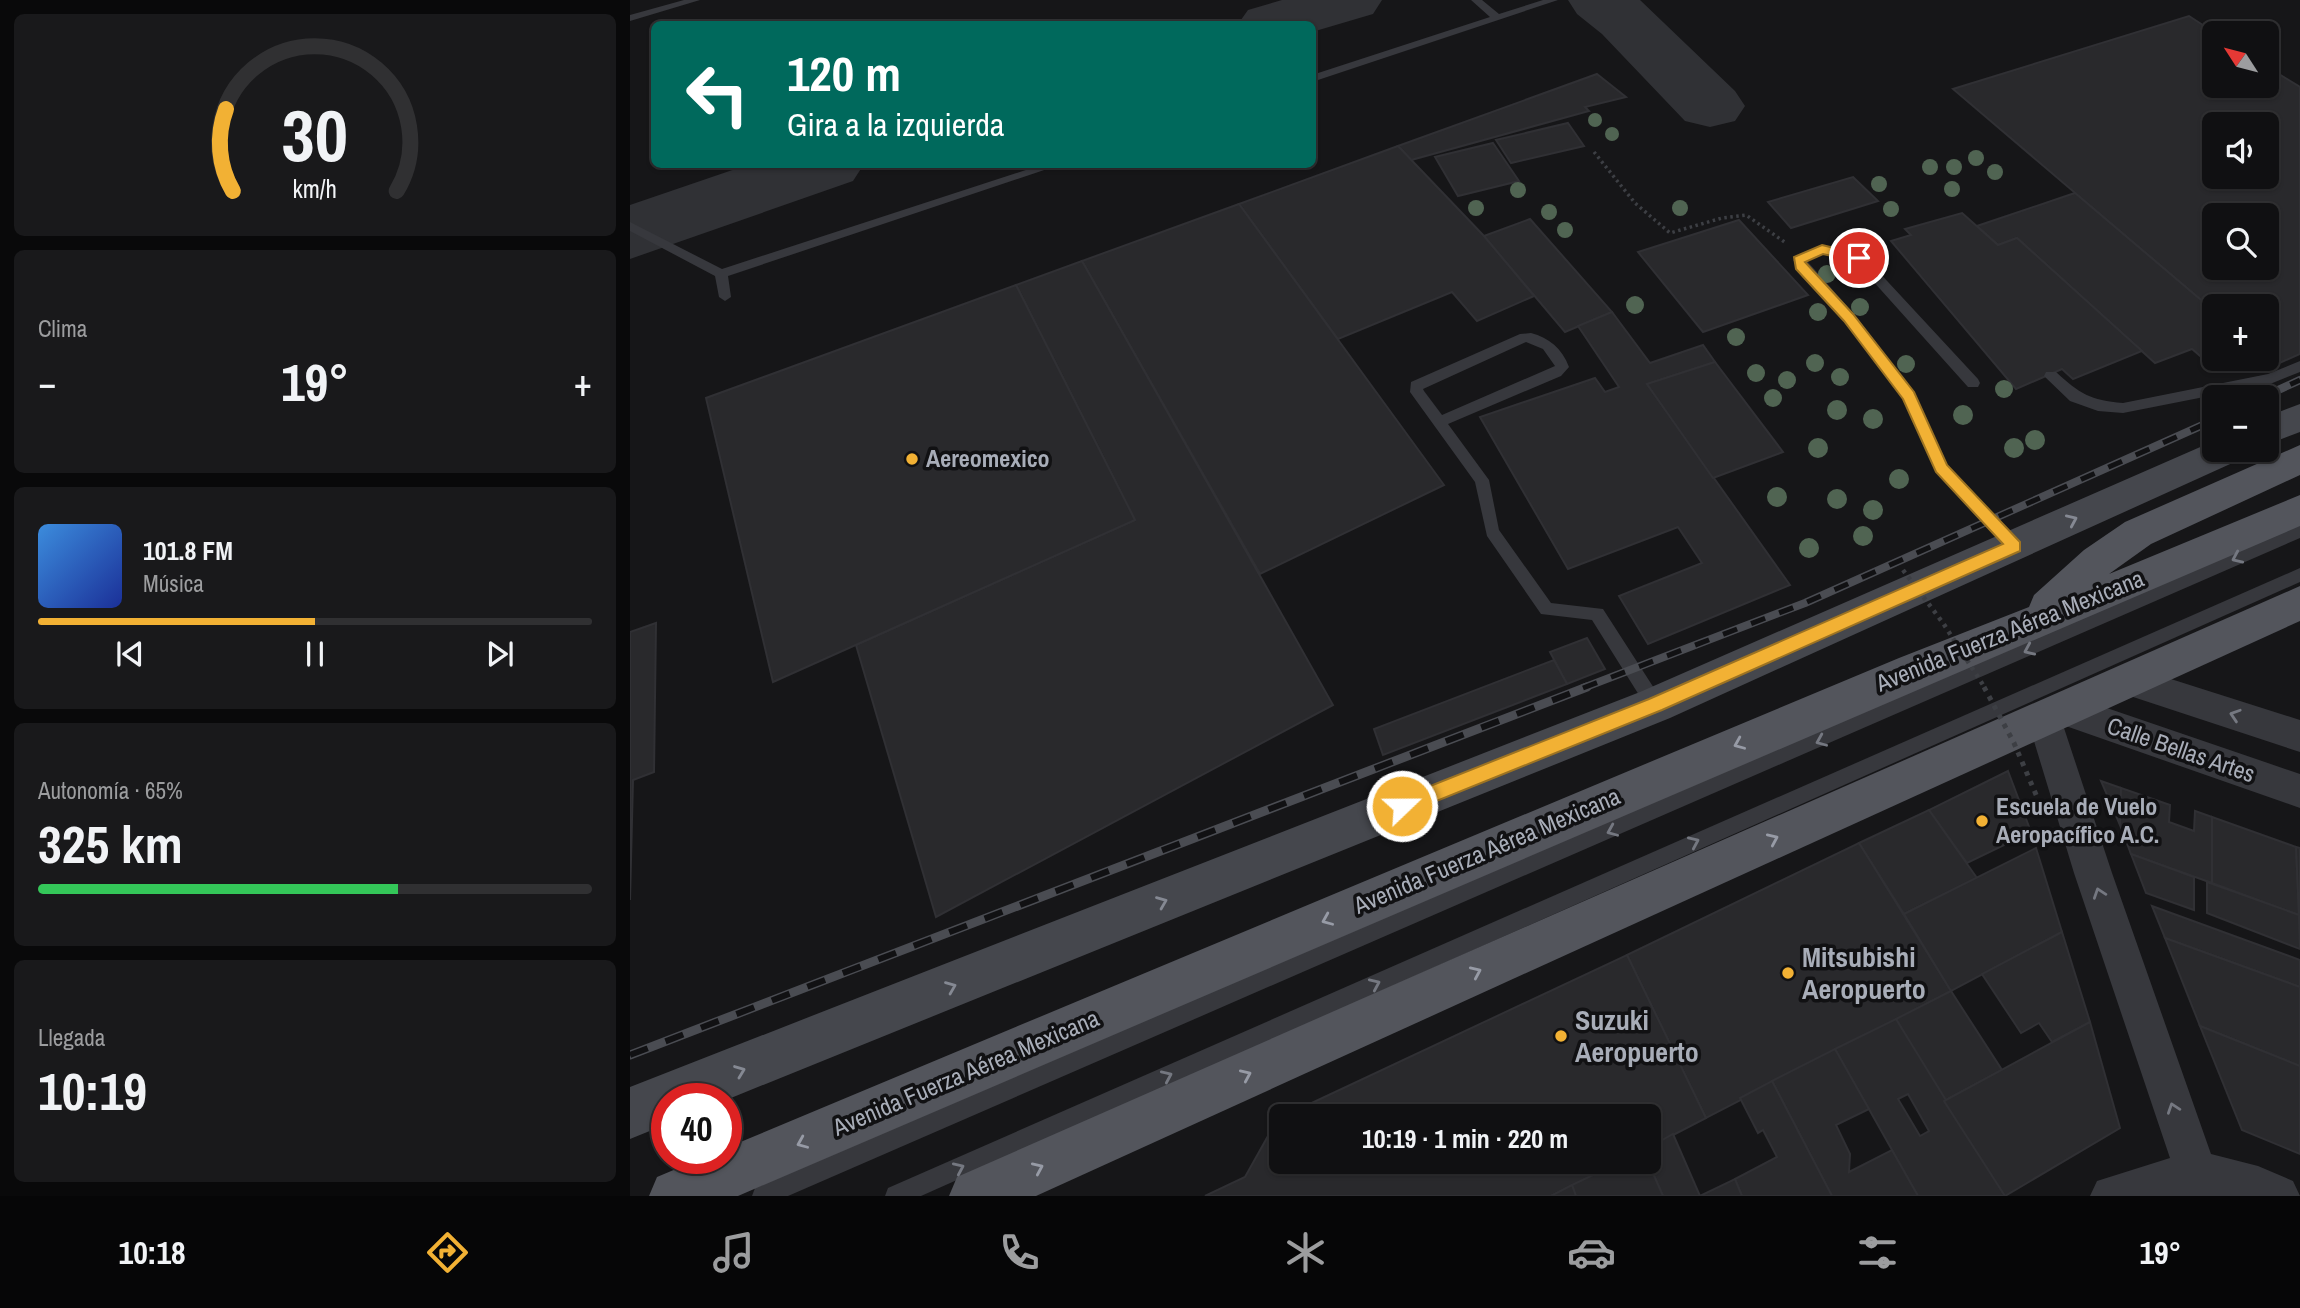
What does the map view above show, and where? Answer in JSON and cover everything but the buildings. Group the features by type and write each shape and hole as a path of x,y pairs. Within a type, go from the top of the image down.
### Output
{"main road":[{"path":"2029,625 2097,561 2138,533 2300,459"},
{"name":"Avenida Fuerza Aérea Mexicana","path":"676,1196 1913,671 2300,510"},
{"path":"976,1196 2300,603"}],"street":[{"path":"2279,426 2300,417"},
{"path":"630,1113 1656,705 2202,461"},
{"name":"Calle Bellas Artes","path":"2130,681 2300,736"},
{"path":"2053,713 2093,873 2200,1184"},
{"name":"Calle Bellas Artes","path":"2053,713 2300,791"},
{"path":"2112,1196 2200,1184 2258,1188 2277,1196"}],"lane":[{"path":"630,18 695,0"},
{"path":"1476,0 1497,18"},
{"path":"1316,78 1553,0"},
{"path":"630,226 721,274 1045,168"},
{"path":"1973,383 1859,258 1822,250 1799,260 1800,265 1849,317 1909,396 1941,468 2015,546"},
{"path":"721,274 725,297"},
{"path":"1439,422 1556,372 1562,367 1560,360 1541,340 1525,337 1421,382 1416,386 1417,392 1439,422 1482,480 1492,532 1547,609 1597,614 1656,705"},
{"path":"2052,376 2076,397 2098,406 2123,408 2270,379 2300,366"},
{"path":"763,1196 2300,531"},
{"path":"896,1196 2300,575"}],"path":[{"path":"1594,152 1635,203 1670,233 1722,218 1746,215 1804,256"},
{"path":"1903,570 1939,615 2019,750 2040,804"}],"taxiway":[{"path":"1281,21 1350,0"},
{"path":"1600,0 1625,20 1710,106"},
{"path":"630,233 816,168"}],"railway":[{"path":"2279,390 2300,380"},
{"path":"1583,688 1805,603 2202,425"},
{"path":"630,1055 1587,687"}],"place":[{"name":"Aereomexico","path":"912,459"},
{"name":"Escuela de Vuelo Aeropacífico A.C.","path":"1982,821"},
{"name":"Mitsubishi Aeropuerto","path":"1788,973"},
{"name":"Suzuki Aeropuerto","path":"1561,1036"}],"route":[{"path":"1402,806 1656,705 2015,546 1941,468 1909,396 1849,317 1800,265 1799,260 1822,250 1859,258"}]}
